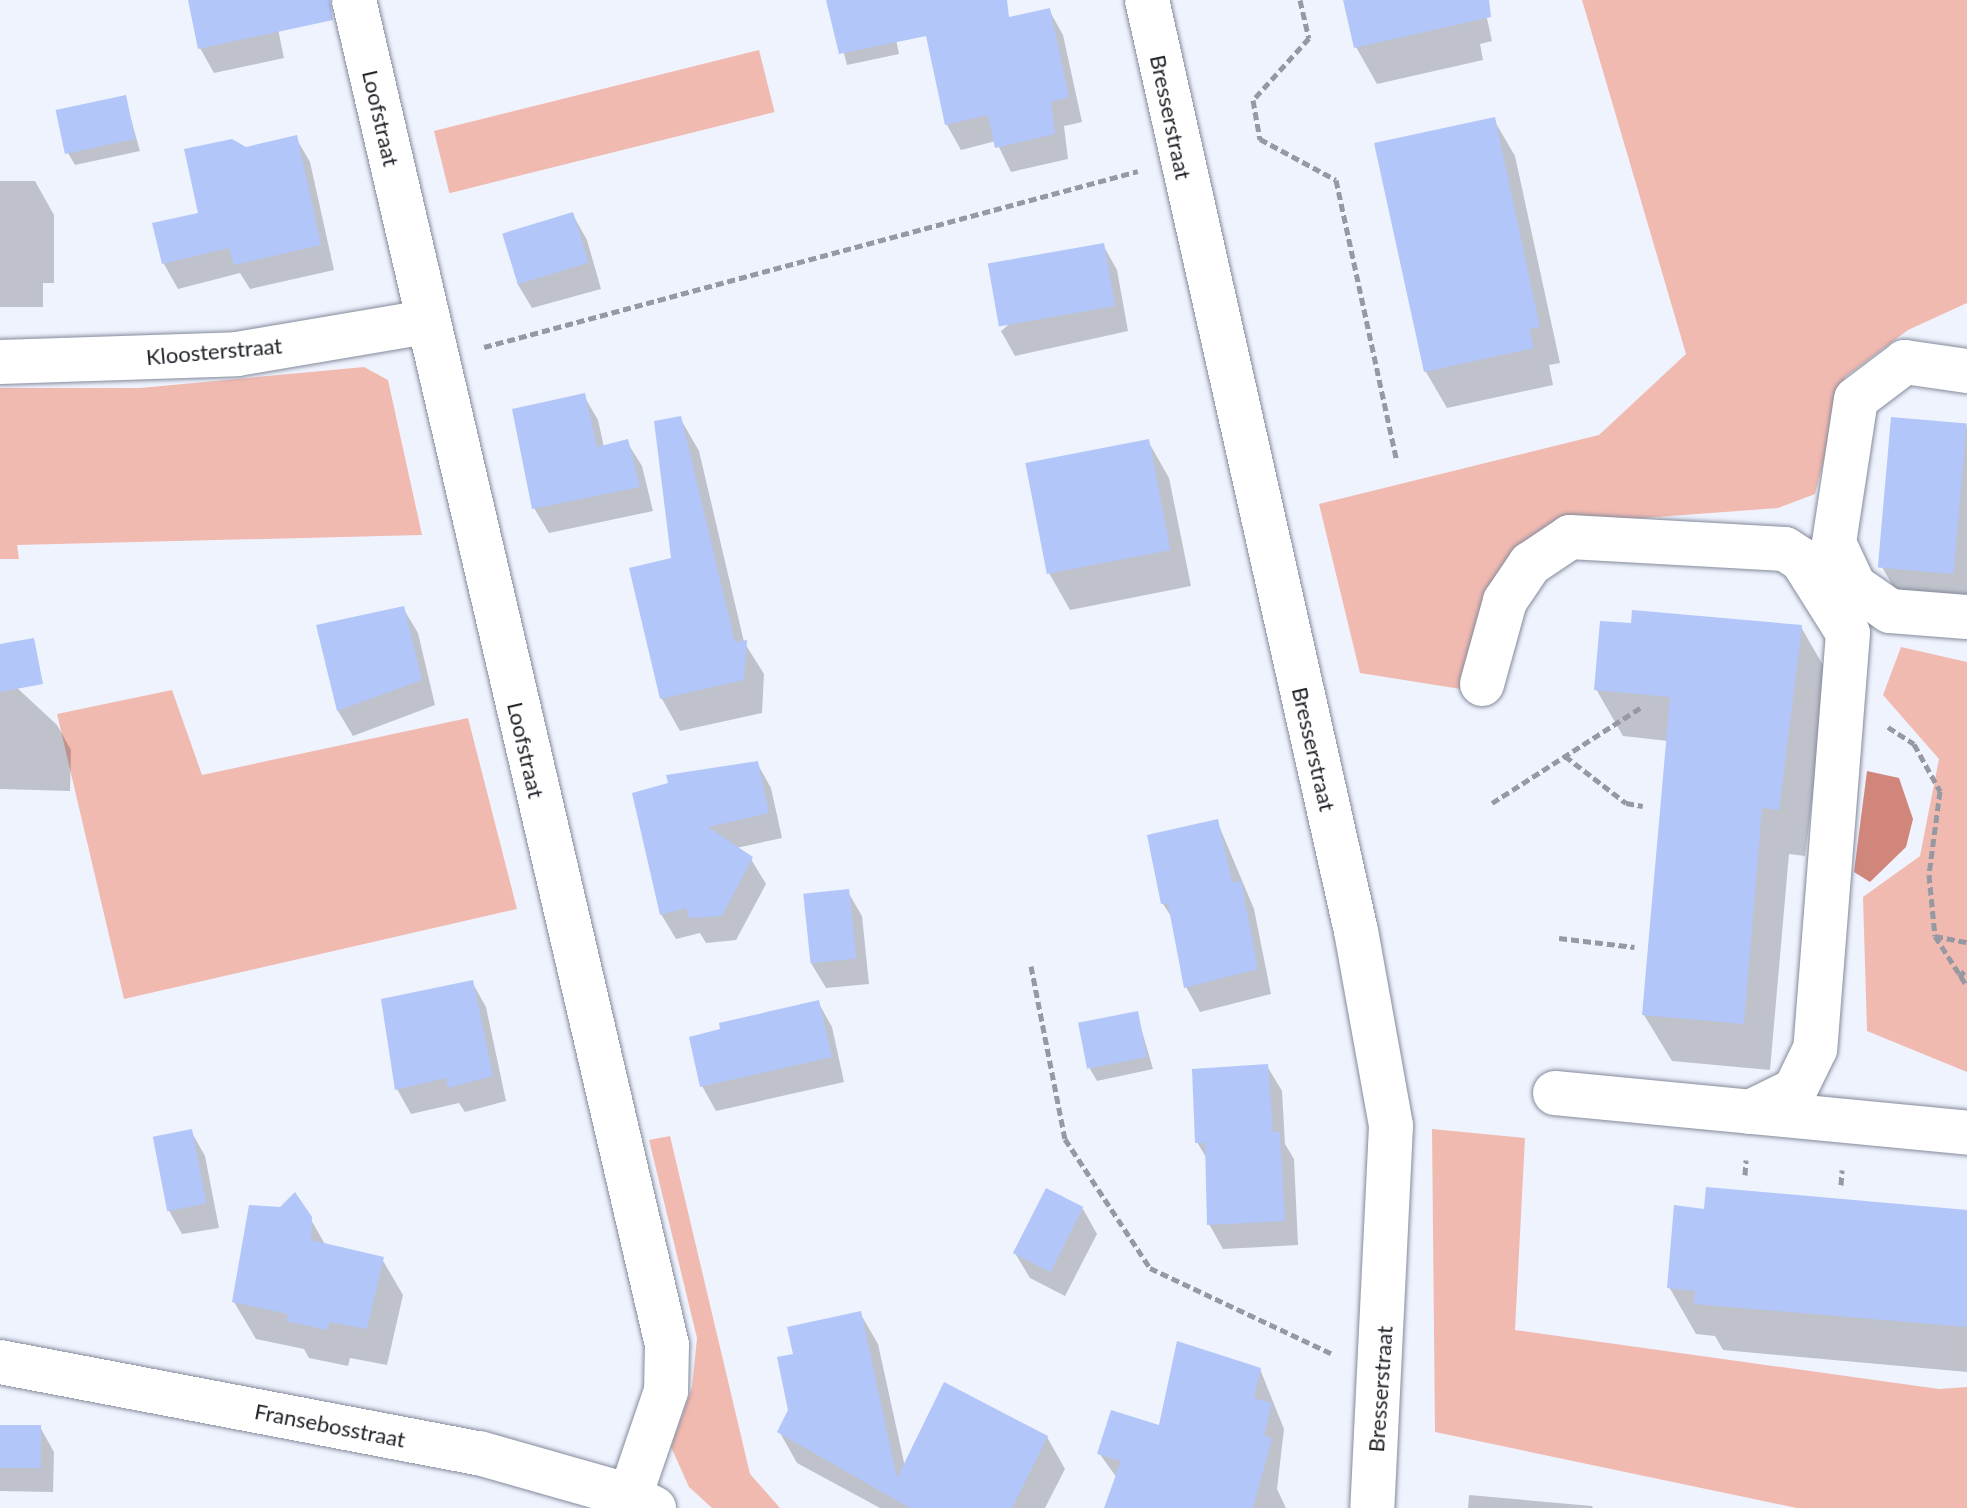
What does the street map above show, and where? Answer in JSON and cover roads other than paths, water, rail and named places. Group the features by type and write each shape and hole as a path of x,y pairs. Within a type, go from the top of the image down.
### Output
{"street":[{"name":"Loofstraat","path":"354,0 667,1345 666,1391 642,1502"},
{"name":"Bresserstraat","path":"1147,0 1356,931 1391,1126 1372,1508"},
{"name":"Kloosterstraat","path":"0,362 237,354 427,322"},
{"path":"1967,371 1905,362 1856,399 1834,543 1854,586 1890,611 1967,617"},
{"path":"1482,684 1505,601 1530,564 1570,537 1785,549 1802,560 1848,633 1815,1049 1795,1090 1750,1112"},
{"path":"1555,1093 1967,1133"},
{"name":"Fransebosstraat","path":"0,1362 479,1453 642,1502"}]}
